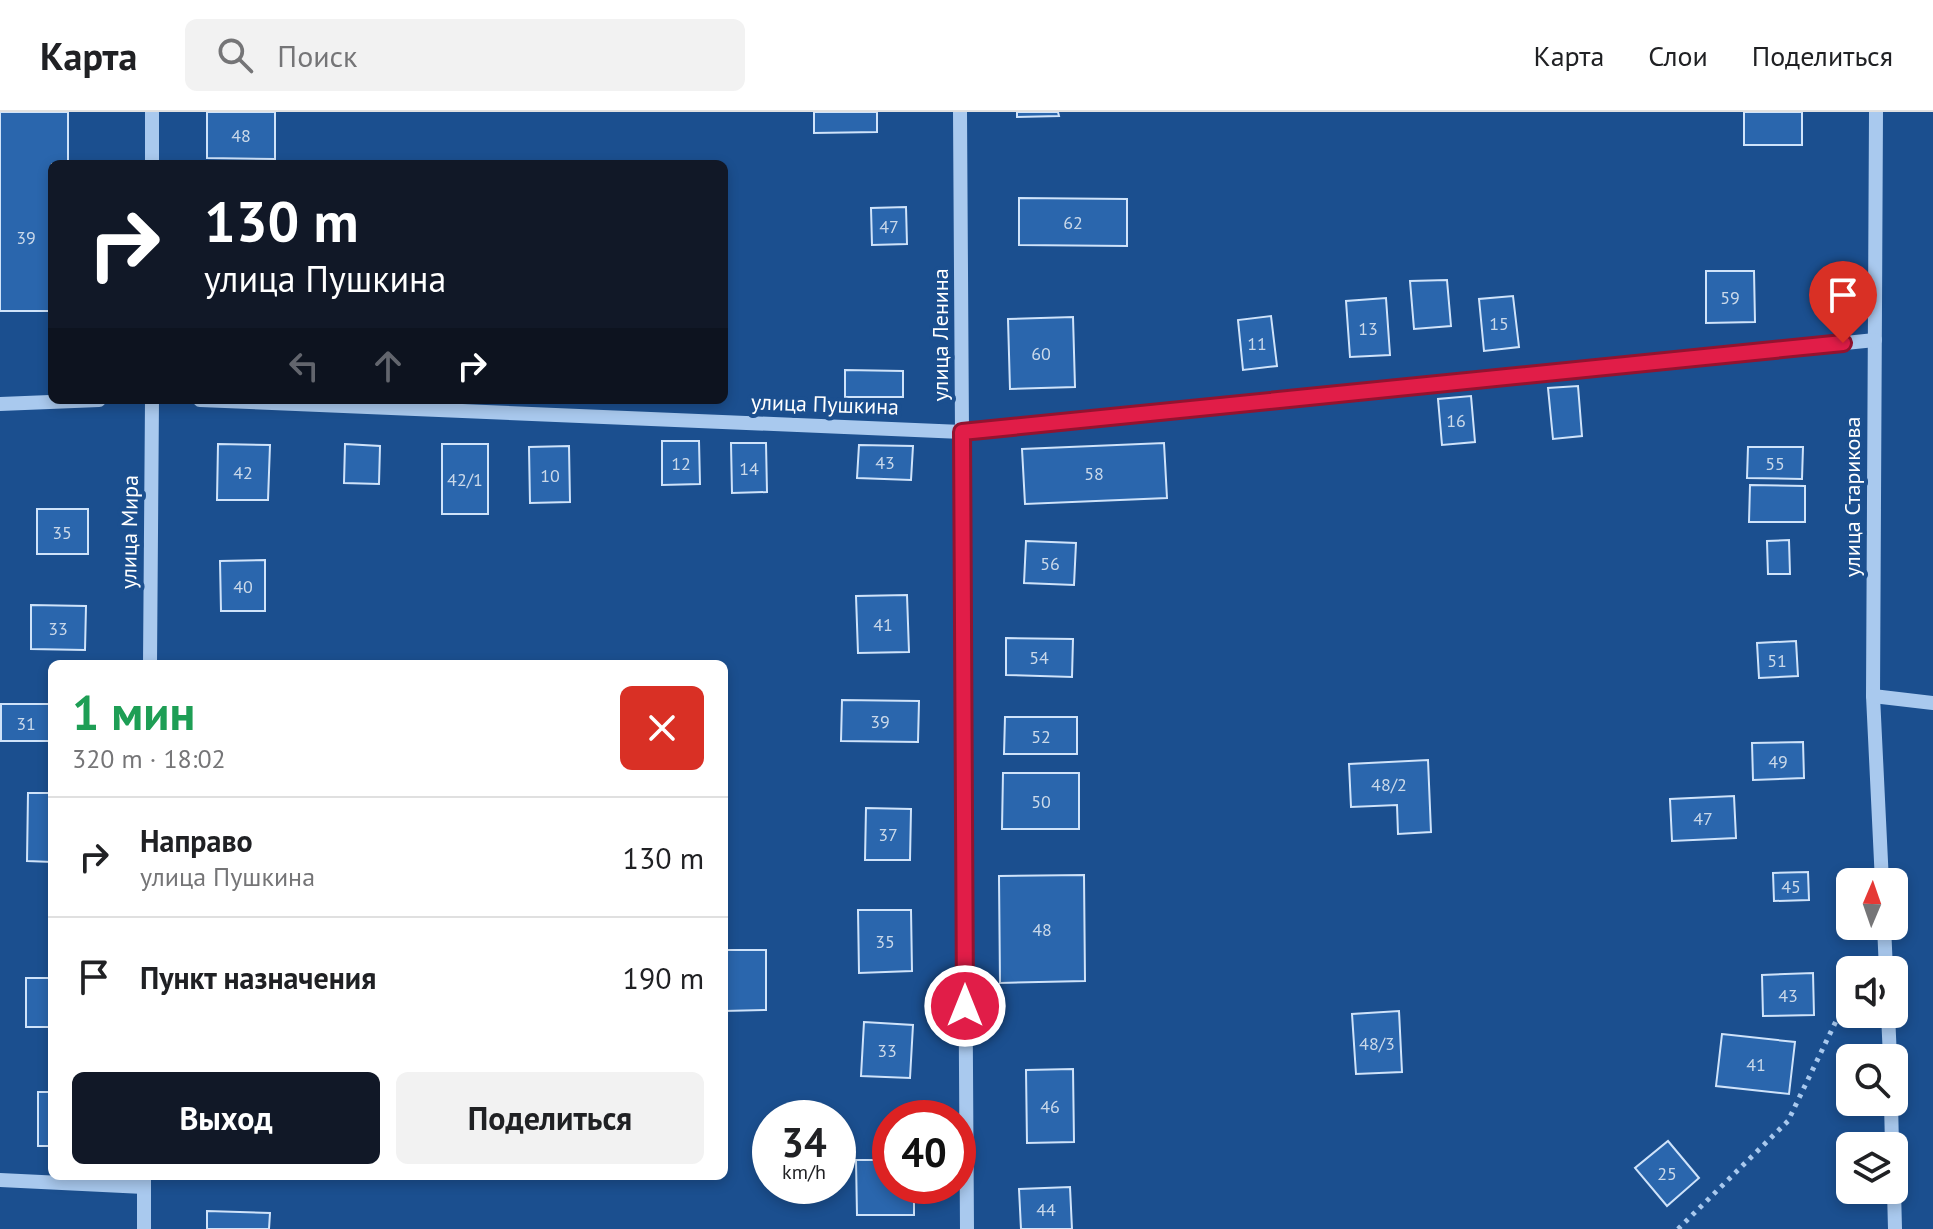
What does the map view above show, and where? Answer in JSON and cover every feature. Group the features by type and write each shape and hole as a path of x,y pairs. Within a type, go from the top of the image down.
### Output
{"street":[{"path":"152,112 152,160"},
{"name":"улица Ленина","path":"960,112 967,1229"},
{"name":"улица Старикова","path":"1876,112 1873,696 1881,868"},
{"name":"улица Пушкина","path":"295,404 962,432 1875,340"},
{"path":"0,404 48,402"},
{"name":"улица Мира","path":"150,660 152,404"},
{"path":"1873,696 1933,703"},
{"path":"0,1180 144,1181 144,1229"},
{"path":"1894,1204 1895,1229"}],"path":[{"path":"1678,1229 1788,1121 1836,1021"}],"building":[{"path":"0,112 68,112 68,160 48,160 48,311 0,311"},
{"path":"207,112 275,112 275,159 207,158"},
{"path":"814,112 877,112 877,132 814,133"},
{"path":"1017,112 1058,112 1059,116 1017,117"},
{"path":"1744,112 1802,112 1802,145 1744,145"},
{"path":"1019,198 1127,199 1127,246 1019,245"},
{"path":"906,207 907,244 872,245 871,208"},
{"path":"1706,271 1754,271 1755,322 1706,323"},
{"path":"1447,280 1451,326 1414,329 1410,281"},
{"path":"1513,296 1519,347 1484,351 1479,299"},
{"path":"1386,298 1390,355 1350,357 1346,301"},
{"path":"1271,316 1277,366 1243,370 1238,320"},
{"path":"1073,317 1075,387 1010,389 1008,319"},
{"path":"845,370 903,371 903,397 845,397"},
{"path":"1578,386 1582,436 1553,439 1548,388"},
{"path":"1471,396 1475,442 1442,445 1438,399"},
{"path":"662,441 699,441 700,484 662,485"},
{"path":"731,443 766,443 767,492 732,493"},
{"path":"1164,443 1167,498 1025,504 1022,449"},
{"path":"218,444 270,445 268,500 217,500"},
{"path":"345,444 380,446 379,484 344,483"},
{"path":"442,444 488,444 488,514 442,514"},
{"path":"859,445 913,446 911,480 857,478"},
{"path":"569,446 570,502 530,503 529,447"},
{"path":"1748,447 1803,447 1802,479 1747,478"},
{"path":"1750,485 1805,486 1805,522 1749,522"},
{"path":"37,509 88,509 88,554 37,554"},
{"path":"1789,540 1790,574 1768,574 1767,541"},
{"path":"1026,541 1076,543 1074,585 1024,583"},
{"path":"265,560 265,611 221,611 220,561"},
{"path":"907,595 909,652 858,653 856,596"},
{"path":"31,605 86,606 85,650 31,649"},
{"path":"1006,638 1073,639 1072,677 1006,675"},
{"path":"1796,641 1798,676 1759,678 1757,643"},
{"path":"842,700 919,701 918,742 841,741"},
{"path":"1,704 48,704 48,741 1,741"},
{"path":"1005,717 1077,717 1077,754 1004,754"},
{"path":"1803,742 1804,778 1753,780 1752,743"},
{"path":"1428,760 1431,832 1398,834 1397,805 1351,807 1349,764"},
{"path":"1003,773 1079,773 1079,829 1002,829"},
{"path":"28,793 48,793 48,862 27,861"},
{"path":"1734,796 1736,838 1672,841 1670,799"},
{"path":"866,808 911,809 910,860 865,860"},
{"path":"1808,872 1809,900 1774,901 1773,873"},
{"path":"1084,875 1085,981 1000,983 999,876"},
{"path":"858,910 911,910 912,971 859,973"},
{"path":"728,950 766,950 766,1010 728,1011"},
{"path":"1813,973 1814,1015 1763,1016 1762,975"},
{"path":"26,978 48,978 48,1027 26,1027"},
{"path":"1399,1011 1402,1072 1356,1074 1352,1014"},
{"path":"864,1022 913,1025 910,1078 861,1076"},
{"path":"1722,1034 1795,1042 1789,1094 1716,1086"},
{"path":"1073,1069 1074,1142 1027,1143 1026,1070"},
{"path":"38,1092 48,1092 48,1146 38,1146"},
{"path":"1668,1141 1699,1178 1667,1206 1635,1168"},
{"path":"856,1160 872,1160 872,1204 914,1204 914,1215 857,1215"},
{"path":"1070,1187 1072,1229 1021,1229 1019,1189"},
{"path":"207,1211 270,1213 269,1229 207,1229"}],"route":[{"path":"965,1006 962,432 1843,343"}]}
